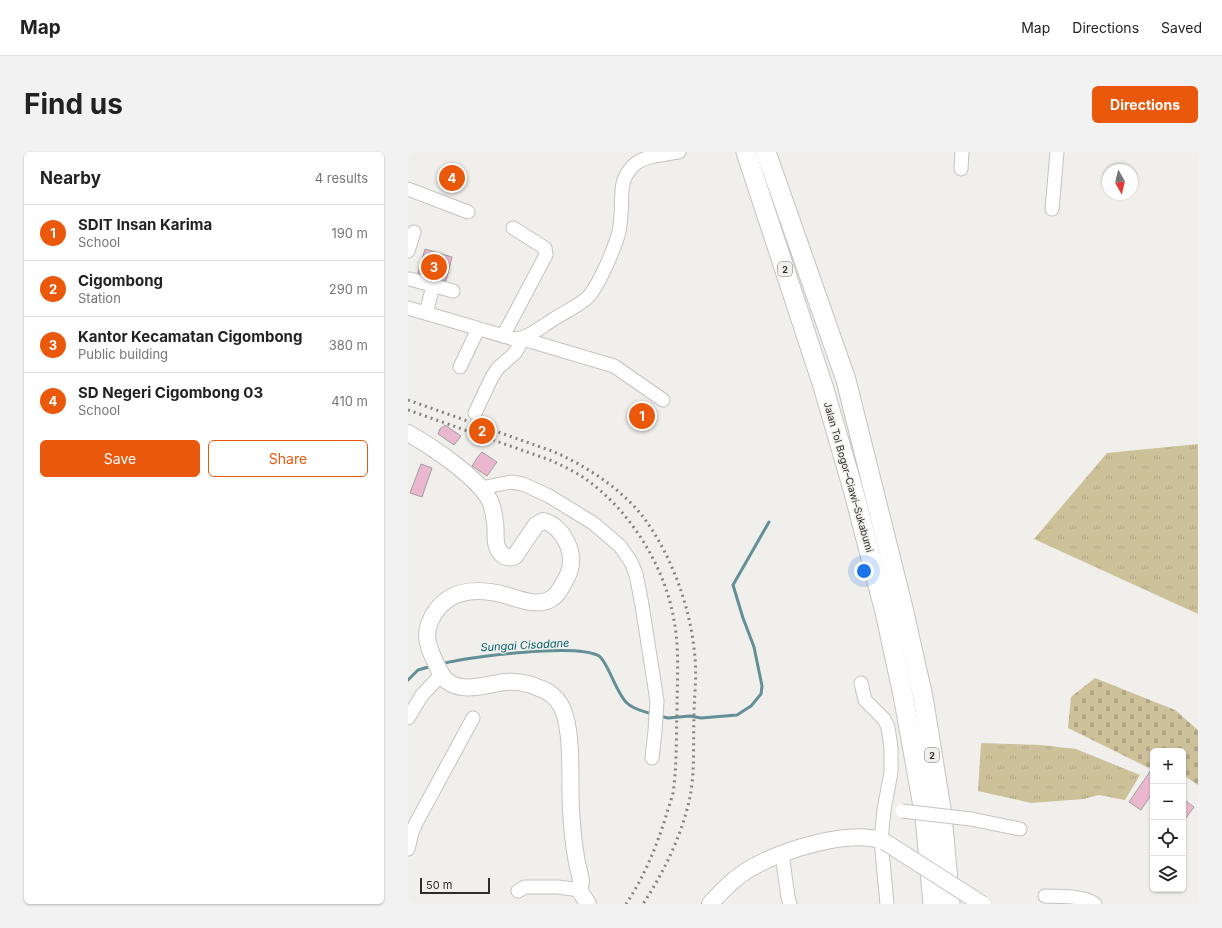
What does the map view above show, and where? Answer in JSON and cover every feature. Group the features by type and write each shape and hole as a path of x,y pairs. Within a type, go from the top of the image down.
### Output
{"highway":[{"name":"Jalan Tol Bogor–Ciawi–Sukabumi","path":"746,152 823,386 853,489 923,697 940,800 950,904"},
{"name":"Jalan Tol Bogor–Ciawi–Sukabumi","path":"766,152 846,380 894,610 903,696 925,817 933,904"}],"main road":[{"path":"408,433 437,451 481,488 490,500 492,506 496,525 496,544 502,554 508,557 516,556 536,524 539,522 546,522 559,530 568,544 572,557 570,570 557,594 551,599 543,602 526,601 497,593 480,591 456,594 441,605 433,617 427,634 428,646 439,671 448,681 460,686 475,687 506,682 518,682 535,686 551,694 560,704 566,717 569,733 571,811 576,858 581,882 580,890 588,904"},
{"path":"710,904 730,883 747,871 782,854 807,845 834,840 857,838 883,841 982,904"}],"street":[{"path":"475,413 492,377 498,368 515,353 523,339 584,300 592,293 612,251 618,234 622,208 622,185 630,168 642,160 678,152"},
{"path":"961,169 962,152"},
{"path":"1052,209 1057,152"},
{"path":"408,190 468,212"},
{"path":"503,336 546,255 545,248 513,228"},
{"path":"408,251 414,232"},
{"path":"410,279 453,291"},
{"path":"426,313 433,286"},
{"path":"408,308 514,339 523,339 614,366 663,400"},
{"path":"460,367 478,329"},
{"path":"481,488 511,482 524,484 549,496 593,523 620,546 631,562 636,574 642,605 657,701 656,731 652,758"},
{"path":"408,718 439,671"},
{"path":"861,683 865,700 884,719 888,727 891,748 891,772 884,810 883,841 887,904"},
{"path":"408,849 410,831 473,718"},
{"path":"884,810 970,819 1020,830"},
{"path":"782,854 790,904"},
{"path":"518,891 525,887 558,887 580,890"},
{"path":"1045,896 1077,898 1088,900 1095,904"}],"green space":[{"path":"1198,444 1198,614 1034,539 1107,453"},
{"path":"1095,678 1175,710 1198,730 1198,785 1186,777 1186,748 1150,748 1149,768 1068,728 1071,697"},
{"path":"981,743 1041,745 1076,749 1140,775 1125,800 1099,795 1084,799 1031,803 978,791"}],"building":[{"path":"425,249 452,257 446,281 418,273"},
{"path":"445,425 461,436 454,445 438,434 440,429"},
{"path":"482,452 497,462 487,476 472,466"},
{"path":"421,464 432,468 422,497 410,493"},
{"path":"1150,771 1150,796 1141,810 1129,802"},
{"path":"1186,801 1194,807 1186,818"}],"waterway":[{"name":"Sungai Cisadane","path":"659,716 668,718 690,716 701,718 737,715 751,706 761,694 762,686 754,647 733,585 769,522"},
{"name":"Sungai Cisadane","path":"441,664 522,652 587,652 599,656 606,664 619,692 627,703 636,709 652,714"},
{"name":"Sungai Cisadane","path":"408,680 418,670 432,666"}],"railway":[{"path":"408,400 552,451 590,471 614,488 635,507 654,533 672,567 685,603 693,640 696,665 693,777 687,811 677,839 665,866 643,904"},
{"path":"408,410 550,460 583,477 603,493 617,507 630,523 653,558 668,596 677,639 678,676 674,783 673,793 654,851 644,873 626,904"}],"place":[{"name":"SD Negeri Cigombong 03","path":"452,178"},
{"name":"Kantor Kecamatan Cigombong","path":"434,267"},
{"name":"SDIT Insan Karima","path":"642,416"},
{"name":"Cigombong","path":"482,431"}]}
